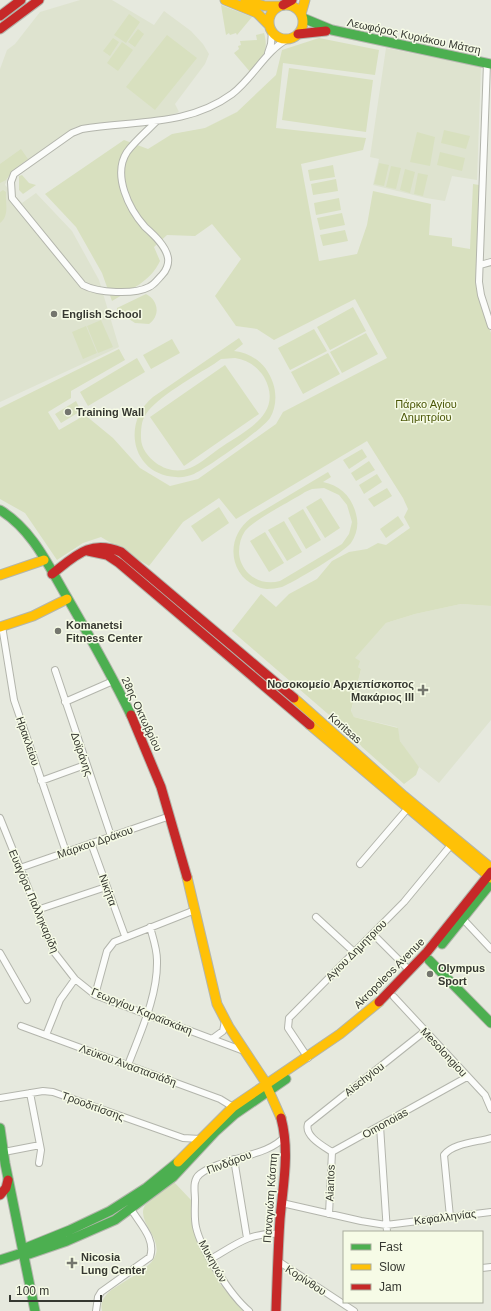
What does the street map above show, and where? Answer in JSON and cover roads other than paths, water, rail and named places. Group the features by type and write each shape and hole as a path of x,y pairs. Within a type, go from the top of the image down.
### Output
{"street":[{"path":"0,16 21,0 26,8"},
{"path":"0,29 26,8 39,0"},
{"path":"225,0 257,13 279,37 288,39"},
{"path":"243,0 265,6 293,6 302,16"},
{"path":"264,61 271,44 271,13 292,0"},
{"path":"157,122 127,152 121,166 128,204 162,246 169,259 168,266 162,275 147,288 108,292 92,289 83,285 12,198 11,182 18,171 76,131 89,127 157,122 194,113 225,98 246,82 276,46 298,34 303,25 302,16 305,0"},
{"name":"Λεωφόρος Κυριάκου Μάτση","path":"302,16 332,30 489,64"},
{"name":"Λεωφόρος Κυριάκου Μάτση","path":"298,34 308,31 332,30"},
{"path":"489,64 486,81 488,116 480,290 489,311 491,326"},
{"path":"484,192 491,192"},
{"path":"480,265 491,262"},
{"name":"28ης Οκτωβρίου","path":"0,510 18,522 44,560 113,681 146,749 170,816 195,910 213,991 225,1021 268,1087"},
{"name":"Koritsas","path":"52,574 84,551 97,546 108,547 130,559 257,665 404,796 490,876"},
{"name":"Koritsas","path":"84,551 100,553 119,563 322,738 490,876"},
{"path":"0,575 44,560"},
{"path":"1,626 33,616 67,599"},
{"name":"Ηρακλείου","path":"1,626 14,700 66,852"},
{"name":"Δοϊράνης","path":"54,670 85,765 111,836"},
{"path":"65,702 113,681"},
{"path":"42,781 85,765"},
{"path":"360,864 408,808"},
{"name":"Μάρκου Δράκου","path":"20,868 170,816"},
{"name":"Ευαγόρα Παλληκαρίδη","path":"0,818 1,827 20,868 54,952 75,979"},
{"name":"Νικήτα","path":"91,843 125,936"},
{"name":"Αγιου Δημητριου","path":"308,1058 288,1028 289,1018 404,902 451,845"},
{"name":"Akropoleos Avenue","path":"268,1087 329,1049 394,997 429,960 463,919 490,876"},
{"name":"Akropoleos Avenue","path":"268,1087 355,1023 410,971 490,876"},
{"path":"37,910 106,887"},
{"path":"95,995 108,951 114,942 125,936 195,910"},
{"path":"316,917 354,952"},
{"path":"463,919 491,949"},
{"path":"128,1065 154,989 157,960 150,927"},
{"path":"373,934 410,971"},
{"path":"0,953 27,1000"},
{"name":"28ης Οκτωβρίου","path":"206,955 224,1004 248,1049 253,1062"},
{"path":"429,960 491,1023"},
{"path":"46,1035 60,1000 75,979"},
{"name":"Γεωργίου Καραϊσκάκη","path":"75,979 95,995 244,1051"},
{"name":"Mesolongiou","path":"394,997 467,1077 485,1094 491,1109"},
{"path":"212,1039 222,1031 225,1021"},
{"name":"Λεύκου Αναστασιάδη","path":"21,1026 224,1100 233,1107"},
{"name":"Aischylou","path":"332,1152 310,1135 307,1130 310,1121 425,1031"},
{"name":"Omonoias","path":"332,1152 467,1077"},
{"path":"26,1251 86,1225 112,1210 155,1181 188,1152 233,1107 268,1087"},
{"path":"0,1260 90,1232 131,1209 173,1177 215,1132 268,1087"},
{"name":"Παναγιώτη Κάσπη","path":"268,1087 281,1119 285,1136 286,1155 279,1234 276,1311"},
{"name":"Τροοδιτίσσης","path":"0,1098 44,1091 57,1093 183,1138 200,1139"},
{"path":"30,1094 40,1145 41,1153 39,1163"},
{"path":"380,1126 387,1231"},
{"path":"0,1128 13,1205 42,1311"},
{"name":"Πινδάρου","path":"196,1180 201,1174 234,1159 275,1145 285,1136"},
{"path":"183,1138 188,1145 188,1152"},
{"path":"450,1217 444,1155 447,1151 458,1146 491,1138"},
{"path":"4,1152 40,1145"},
{"path":"4,1152 9,1163 26,1251 35,1311"},
{"name":"Aiantos","path":"329,1214 332,1152"},
{"path":"234,1159 247,1238"},
{"path":"8,1180 6,1188 0,1196 13,1205"},
{"name":"Μυκηνών","path":"196,1180 194,1187 196,1228 200,1240 224,1282 249,1311"},
{"name":"Κεφαλληνίας","path":"282,1203 386,1225 491,1212"},
{"path":"96,1311 98,1297 101,1292 150,1257 152,1251 150,1240 131,1209"},
{"path":"211,1259 247,1238 265,1233 279,1234"},
{"name":"Κορίνθου","path":"278,1261 353,1311"}],"place":[{"name":"English School","path":"54,314"},
{"name":"Training Wall","path":"68,412"},
{"name":"Komanetsi Fitness Center","path":"58,631"},
{"name":"Νοσοκομείο Αρχιεπίσκοπος Μακάριος ΙΙΙ","path":"423,690"},
{"name":"Olympus Sport","path":"430,974"},
{"name":"Nicosia Lung Center","path":"72,1263"}],"park label":[{"name":"Πάρκο Αγίου Δημητρίου","path":"426,410"}]}
